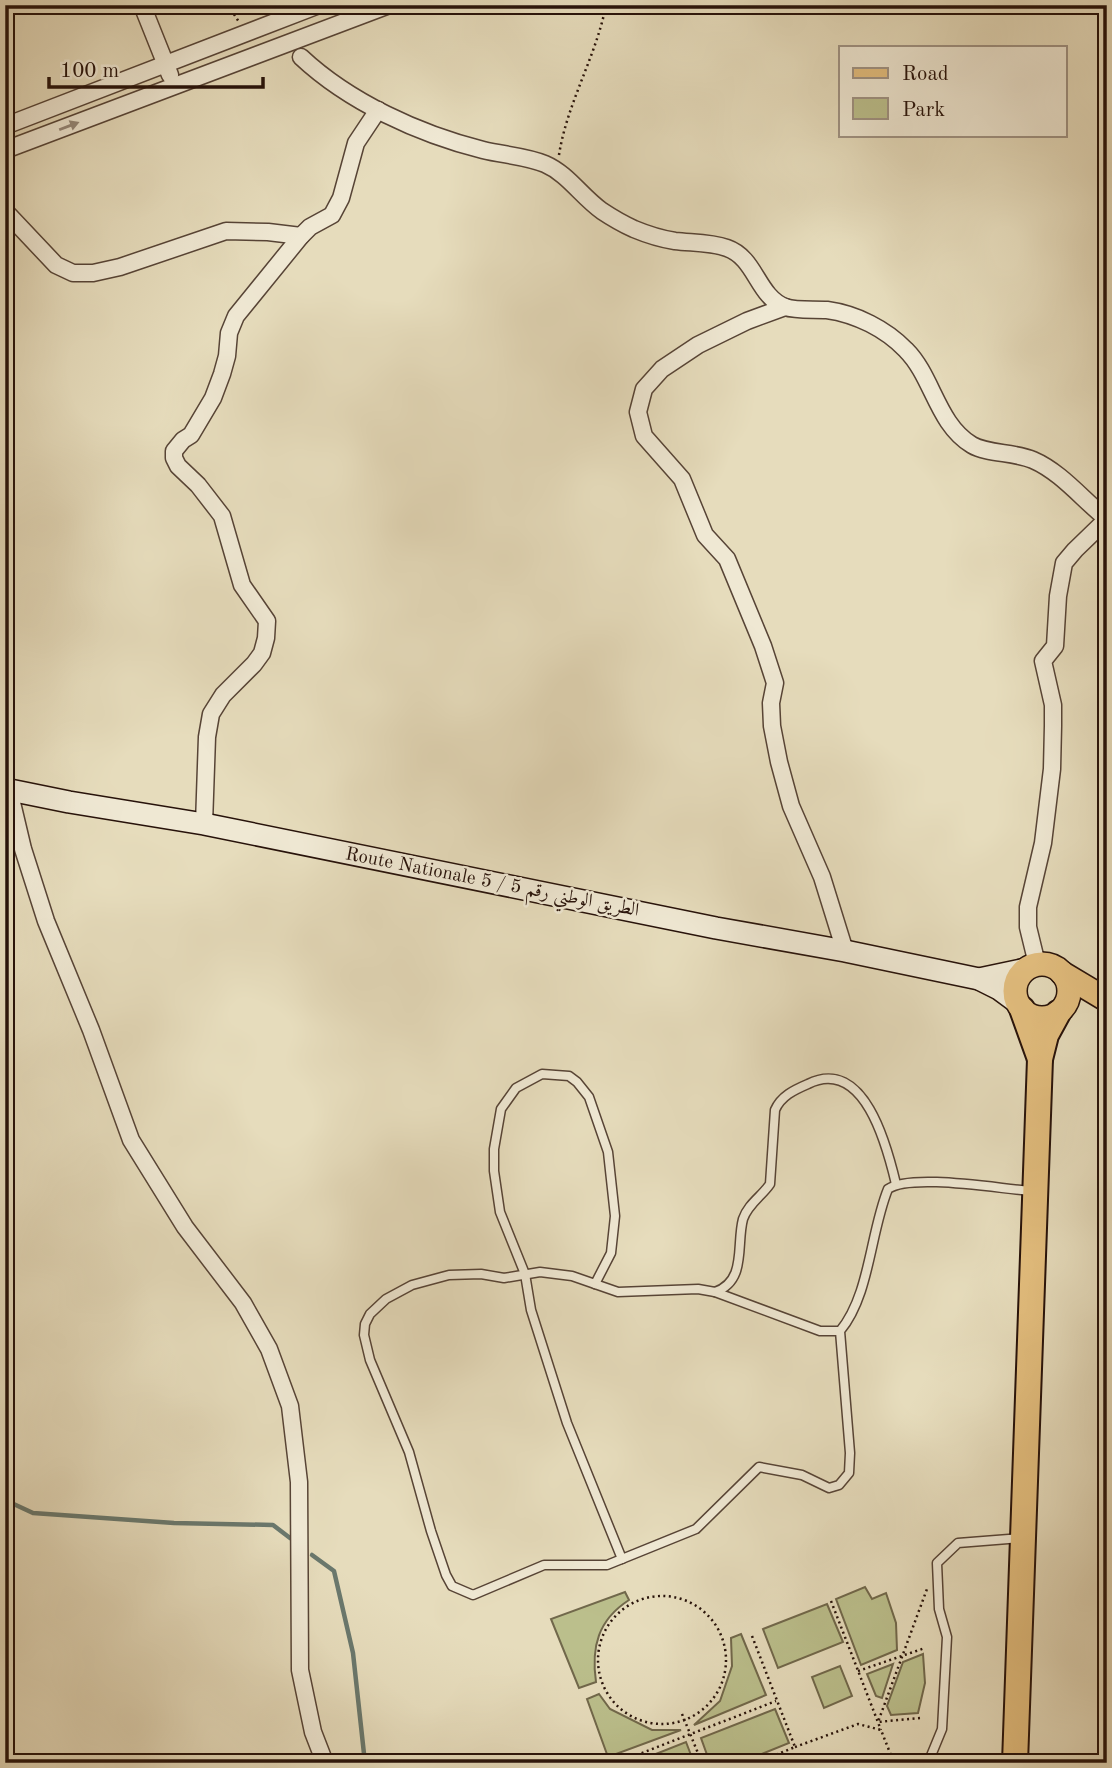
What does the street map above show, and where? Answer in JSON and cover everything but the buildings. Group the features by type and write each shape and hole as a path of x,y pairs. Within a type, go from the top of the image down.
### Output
{"highway":[{"path":"1020,1006 1040,1059"},
{"path":"1015,1763 1040,1059 1046,1035 1059,1012"}],"main road":[{"name":"Route Nationale 5 / الطريق الوطني رقم 5","path":"7,789 204,824 979,978"},
{"path":"979,978 1051,965 1107,1002"},
{"path":"1020,1006 1015,984 1031,967"},
{"path":"1059,1012 1067,1002 1069,992 1068,982 1062,973"},
{"path":"979,978 999,989 1028,1014 1043,1018 1107,1002"}],"street":[{"path":"142,5 176,86"},
{"path":"5,126 319,5"},
{"path":"5,150 389,5"},
{"path":"301,57 320,75 378,110 428,132 481,150 545,164 566,177 601,210 635,229 673,241 706,243 729,248 745,258 772,298 785,307"},
{"path":"204,824 207,737 211,714 223,695 262,653 267,621 260,607 242,585 222,516 198,485 178,466 174,451 191,435 213,398 225,365 229,333 236,316 301,236 310,227 332,215 341,198 356,143 378,110"},
{"path":"5,211 56,265 73,273 93,273 120,267 226,231 301,236"},
{"path":"845,951 822,877 791,806 779,762 772,726 771,703 775,683 763,646 727,559 705,535 682,479 644,436 638,412 644,389 662,369 698,345 747,321 785,307 830,310 886,332 908,352 942,413 973,446 1030,458 1048,467 1107,519 1074,550 1065,563 1058,596 1055,646 1043,661 1053,705 1054,726 1044,843 1028,907 1031,967"},
{"path":"7,789 46,921 91,1030 131,1140 185,1227 243,1303 270,1349 290,1406 299,1482 300,1670 313,1732 325,1763"}],"lane":[{"path":"595,1284 611,1254 615,1216 608,1152 589,1097 577,1082 569,1076 542,1074 516,1088 501,1109 494,1149 500,1212 525,1274 531,1310 552,1381 622,1559"},
{"path":"715,1292 725,1289 731,1282 736,1268 744,1216 754,1200 770,1184 775,1110 778,1102 792,1091 814,1081 835,1079 846,1082 877,1121 896,1184"},
{"path":"840,1331 820,1331 715,1292 618,1292 560,1274 525,1274 504,1278 481,1274 449,1275 421,1281 386,1298 370,1314 364,1335 370,1360 409,1452 446,1575 453,1586 473,1595 544,1565 607,1565 696,1529 759,1466 802,1475 829,1488 846,1480 850,1452 840,1331 850,1319 858,1299 882,1203 888,1189 896,1184 920,1181 1034,1192"},
{"path":"928,1763 942,1729 947,1637 939,1609 937,1563 958,1543 1024,1538"}],"path":[{"path":"557,172 562,135 592,56 606,5"},
{"path":"878,1722 937,1563"},
{"path":"657,1595 677,1597 696,1605 711,1619 721,1636 726,1656 724,1676 716,1695 702,1710 685,1720 663,1725 641,1721 631,1716 607,1693 598,1672 598,1650 605,1629 618,1611 637,1600 657,1595"},
{"path":"831,1601 894,1763"},
{"path":"752,1636 795,1747"},
{"path":"858,1671 925,1648"},
{"path":"616,1763 776,1701"},
{"path":"682,1714 702,1763"},
{"path":"878,1722 920,1718"},
{"path":"756,1763 858,1724 881,1730"}],"green space":[{"path":"865,1587 872,1599 886,1593 896,1623 897,1650 861,1665 836,1599"},
{"path":"625,1592 629,1600 610,1616 599,1635 595,1657 596,1682 579,1688 551,1619"},
{"path":"827,1604 843,1642 778,1668 763,1629"},
{"path":"741,1634 766,1695 694,1725 720,1701 732,1666 731,1638"},
{"path":"923,1654 925,1683 918,1713 891,1715 887,1706 903,1662"},
{"path":"893,1664 882,1698 876,1696 867,1674"},
{"path":"840,1666 852,1696 824,1708 812,1677"},
{"path":"599,1694 610,1709 652,1730 681,1730 608,1757 587,1699"},
{"path":"775,1709 789,1743 739,1763 710,1763 701,1738"},
{"path":"686,1742 694,1763 633,1763"}],"waterway":[{"path":"5,1500 33,1513 174,1523 273,1525 290,1538"},
{"path":"312,1555 334,1571 353,1653 365,1763"}]}
